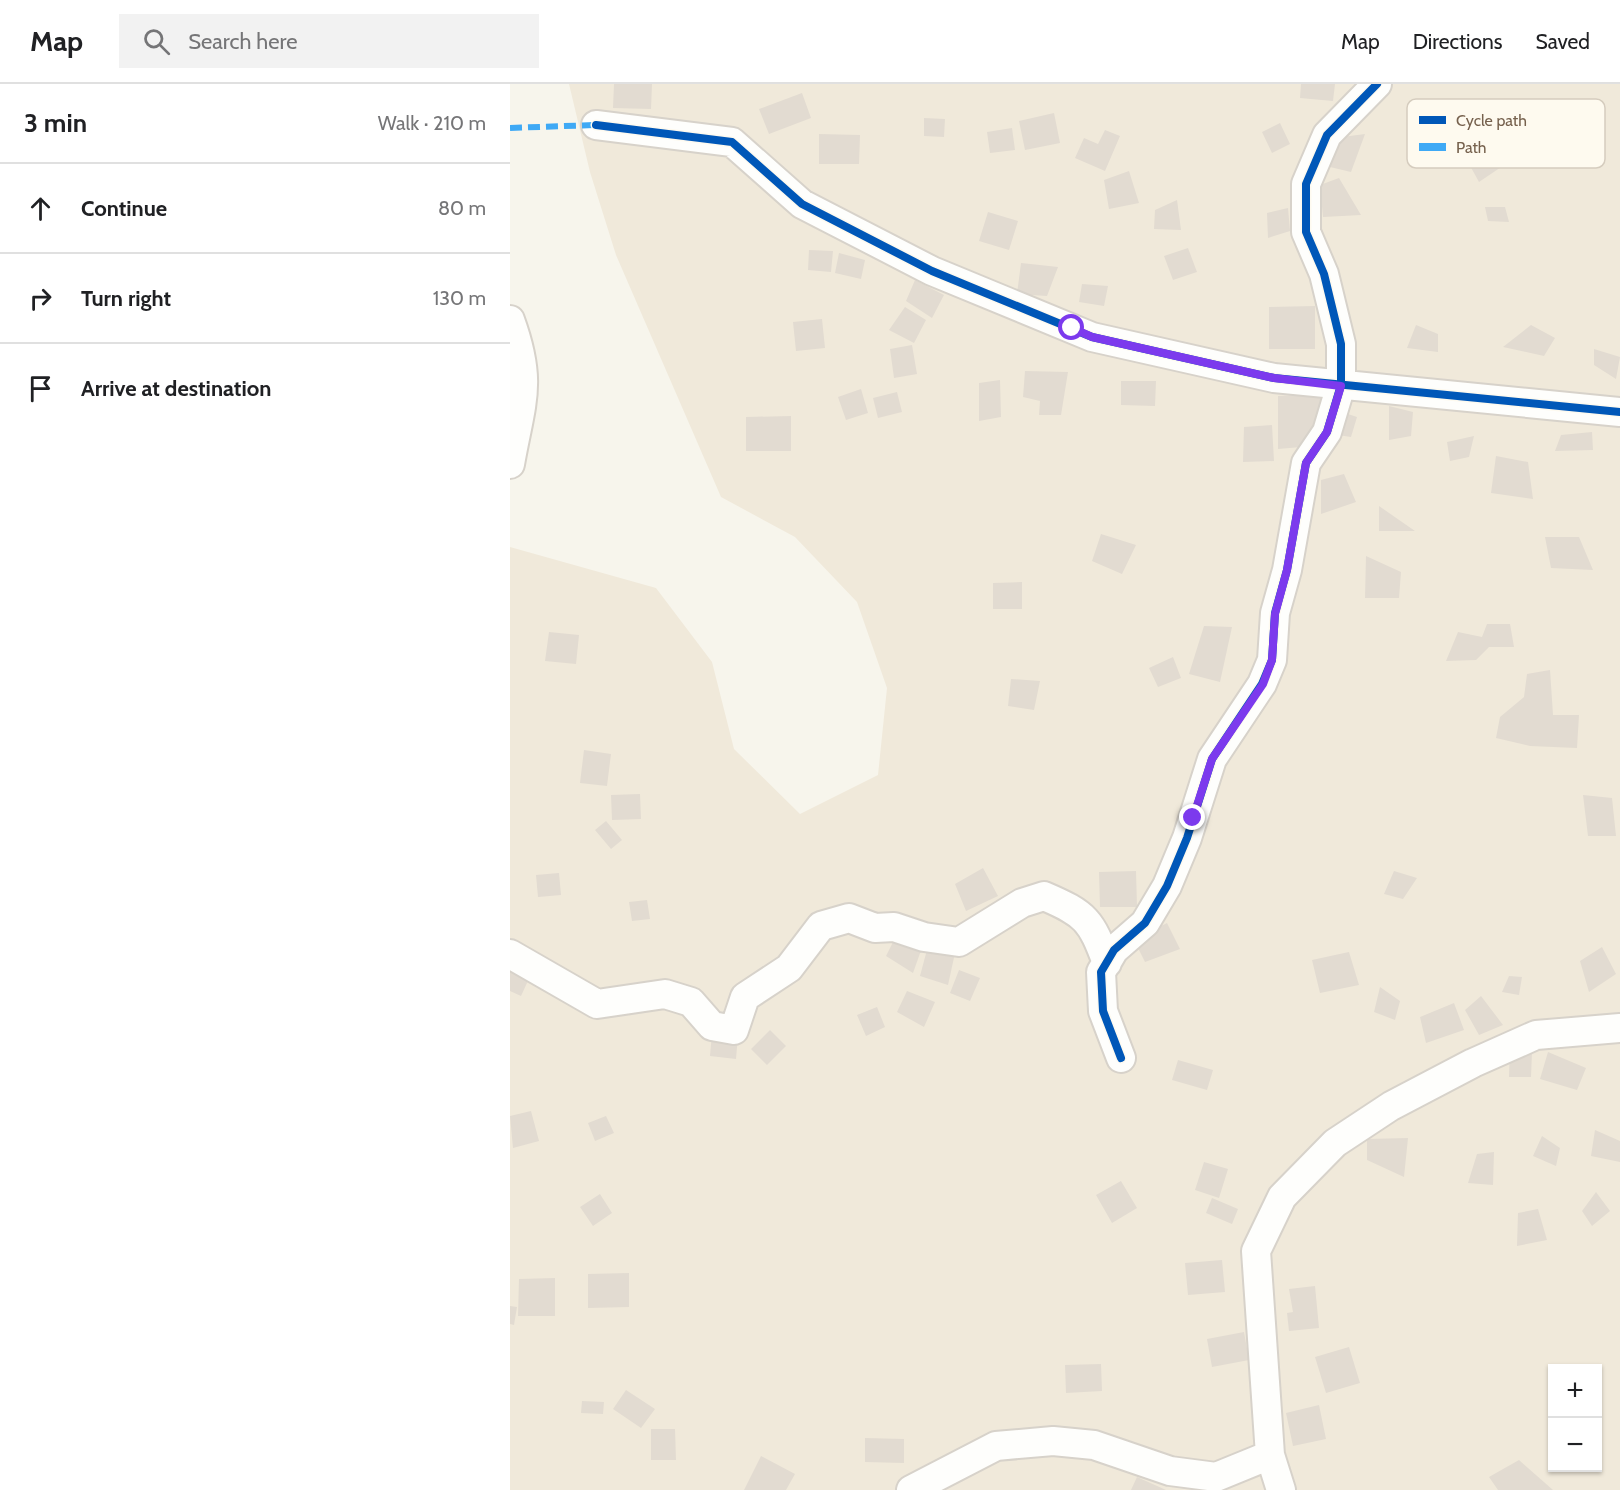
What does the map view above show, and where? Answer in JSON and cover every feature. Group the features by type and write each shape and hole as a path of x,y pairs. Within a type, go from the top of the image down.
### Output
{"street":[{"path":"1120,1058 1103,1011 1101,972 1114,950 1145,923 1167,886 1187,838 1212,759 1263,684 1272,660 1275,614 1287,570 1306,463 1327,432 1341,386 1341,344 1324,274 1306,232 1306,184 1327,135 1377,84"},
{"path":"596,125 732,142 802,204 932,271 1092,337 1274,378 1620,411"},
{"path":"510,320 525,376 522,410 510,464"},
{"path":"510,954 597,1004 665,994 690,1002 712,1026 734,1030 745,997 789,968 821,926 849,918 875,928 894,927 924,937 959,942 1022,903 1044,896 1078,910 1097,936 1107,963"},
{"path":"1281,1490 1270,1455 1256,1251 1282,1197 1335,1143 1391,1106 1473,1063 1536,1035 1620,1028"},
{"path":"911,1490 996,1446 1053,1441 1094,1445 1170,1471 1216,1477 1270,1455"}],"shaded area":[{"path":"569,84 1620,84 1620,1490 510,1490 510,547 656,588 712,662 734,749 800,814 878,775 887,688 857,602 795,537 721,497 616,255 590,172"}],"building":[{"path":"614,84 652,84 651,109 613,108"},
{"path":"1301,84 1335,84 1333,101 1300,98"},
{"path":"802,93 811,118 769,134 759,109"},
{"path":"1054,113 1060,143 1025,150 1019,121"},
{"path":"924,118 945,119 944,137 924,136"},
{"path":"1280,123 1290,144 1272,153 1262,132"},
{"path":"1012,128 1015,150 990,153 987,132"},
{"path":"1105,130 1120,136 1105,171 1075,158 1084,138 1098,144"},
{"path":"819,134 860,135 859,164 819,164"},
{"path":"1365,134 1351,172 1330,167 1335,138"},
{"path":"1471,168 1500,168 1479,182"},
{"path":"1129,171 1139,203 1109,209 1104,180"},
{"path":"1339,178 1361,215 1323,217 1320,185"},
{"path":"1177,200 1181,230 1154,229 1155,210"},
{"path":"1485,207 1505,207 1509,222 1488,221"},
{"path":"1288,208 1290,231 1268,238 1267,213"},
{"path":"988,212 1018,221 1009,250 979,241"},
{"path":"1188,248 1197,272 1173,280 1164,256"},
{"path":"809,250 833,251 831,272 808,270"},
{"path":"839,253 865,260 861,279 835,273"},
{"path":"1021,263 1058,267 1047,296 1017,294"},
{"path":"915,280 944,295 932,318 906,301"},
{"path":"1082,284 1108,286 1104,306 1079,302"},
{"path":"1315,306 1315,349 1269,349 1269,307"},
{"path":"905,307 926,320 914,343 889,330"},
{"path":"822,319 825,348 796,351 793,322"},
{"path":"1416,325 1438,334 1438,352 1407,348"},
{"path":"1531,325 1555,338 1544,356 1503,347"},
{"path":"912,345 917,374 894,378 890,349"},
{"path":"1594,349 1620,357 1616,379 1594,365"},
{"path":"1025,371 1068,372 1061,415 1039,415 1040,401 1023,397"},
{"path":"1000,380 1001,417 979,421 979,383"},
{"path":"1121,381 1156,381 1155,406 1121,405"},
{"path":"861,389 868,413 846,420 838,397"},
{"path":"897,392 902,412 878,418 873,398"},
{"path":"1321,394 1319,436 1313,446 1278,449 1278,396"},
{"path":"1389,406 1413,412 1411,436 1389,440"},
{"path":"1339,411 1357,417 1351,437 1331,434"},
{"path":"791,416 791,451 746,451 746,417"},
{"path":"1272,425 1274,461 1243,462 1244,427"},
{"path":"1592,432 1593,450 1555,451 1561,435"},
{"path":"1474,436 1469,457 1450,461 1447,442"},
{"path":"1496,456 1528,462 1533,499 1491,493"},
{"path":"1344,474 1356,502 1321,514 1321,480"},
{"path":"1379,506 1415,531 1379,531"},
{"path":"1101,534 1136,545 1122,574 1092,561"},
{"path":"1545,537 1579,537 1593,570 1551,568"},
{"path":"1366,556 1401,572 1399,598 1365,598"},
{"path":"1022,582 1022,609 993,609 993,583"},
{"path":"1487,624 1510,624 1514,647 1489,647 1476,660 1446,661 1458,632 1482,637"},
{"path":"1204,626 1232,627 1220,682 1189,674"},
{"path":"549,632 579,635 576,664 545,661"},
{"path":"1173,657 1181,678 1158,687 1149,668"},
{"path":"1550,670 1553,715 1579,715 1577,748 1530,746 1496,738 1500,717 1524,697 1527,674"},
{"path":"1011,679 1040,681 1034,710 1008,706"},
{"path":"584,750 611,754 607,786 580,783"},
{"path":"640,794 641,819 612,820 611,795"},
{"path":"1583,795 1612,798 1616,836 1588,836"},
{"path":"606,821 622,840 611,849 595,830"},
{"path":"983,868 998,896 966,911 955,884"},
{"path":"1136,871 1137,907 1100,907 1099,872"},
{"path":"1394,871 1417,878 1403,899 1384,894"},
{"path":"559,873 561,895 538,897 536,875"},
{"path":"647,900 650,919 632,921 629,902"},
{"path":"1167,923 1180,949 1145,962 1134,940"},
{"path":"898,932 924,942 913,973 886,956"},
{"path":"928,946 955,953 948,985 920,976"},
{"path":"1602,947 1616,974 1589,992 1580,961"},
{"path":"1349,952 1359,985 1320,993 1312,960"},
{"path":"510,963 532,972 521,996 510,991"},
{"path":"959,970 980,978 970,1001 950,993"},
{"path":"1509,976 1522,977 1519,995 1502,992"},
{"path":"1380,987 1400,1001 1395,1020 1374,1012"},
{"path":"907,991 935,1002 924,1027 897,1012"},
{"path":"1481,996 1503,1025 1479,1035 1465,1010"},
{"path":"1454,1003 1464,1030 1426,1043 1420,1017"},
{"path":"877,1007 885,1027 866,1036 857,1015"},
{"path":"770,1030 786,1046 767,1065 751,1049"},
{"path":"712,1033 738,1035 736,1059 710,1056"},
{"path":"1510,1048 1532,1052 1531,1077 1509,1077"},
{"path":"1548,1052 1586,1068 1577,1090 1540,1079"},
{"path":"1178,1060 1213,1070 1207,1090 1172,1080"},
{"path":"531,1111 539,1141 513,1148 510,1116"},
{"path":"606,1116 614,1133 595,1141 588,1123"},
{"path":"1595,1130 1620,1141 1620,1162 1591,1156"},
{"path":"1542,1136 1560,1148 1556,1166 1533,1156"},
{"path":"1408,1138 1404,1177 1367,1160 1367,1139"},
{"path":"1494,1152 1493,1185 1468,1183 1477,1154"},
{"path":"1204,1162 1228,1169 1219,1198 1195,1190"},
{"path":"1121,1181 1137,1208 1112,1223 1096,1195"},
{"path":"1596,1192 1610,1211 1592,1226 1582,1211"},
{"path":"600,1194 612,1213 593,1226 580,1207"},
{"path":"1212,1198 1238,1209 1232,1224 1206,1213"},
{"path":"1538,1209 1547,1240 1517,1246 1518,1213"},
{"path":"1222,1260 1225,1292 1188,1295 1185,1263"},
{"path":"629,1273 629,1307 588,1308 588,1274"},
{"path":"555,1278 555,1316 518,1316 519,1279"},
{"path":"1315,1286 1319,1328 1289,1331 1287,1313 1293,1312 1289,1289"},
{"path":"510,1306 517,1307 514,1325 510,1324"},
{"path":"1244,1332 1249,1360 1212,1367 1207,1339"},
{"path":"1349,1347 1360,1383 1326,1393 1315,1357"},
{"path":"1101,1364 1102,1391 1066,1393 1065,1365"},
{"path":"626,1390 655,1409 641,1428 613,1409"},
{"path":"582,1401 604,1402 603,1414 581,1413"},
{"path":"1319,1405 1326,1439 1293,1446 1286,1413"},
{"path":"651,1429 675,1429 676,1460 651,1460"},
{"path":"865,1438 904,1439 904,1463 865,1462"},
{"path":"761,1456 795,1474 786,1490 744,1490"},
{"path":"1519,1460 1553,1490 1498,1490 1489,1477"},
{"path":"1137,1477 1166,1490 1131,1490"}],"marked path":[{"path":"510,128 596,125"}],"cycle path":[{"path":"1121,1058 1103,1011 1101,972 1114,950 1145,923 1167,886 1187,838 1212,759 1262,684 1272,660 1275,613 1287,570 1306,463 1327,432 1341,385 1341,344 1324,274 1306,232 1306,184 1327,135 1377,84"},
{"path":"596,125 732,142 802,204 932,271 1092,337 1274,378 1620,412"}],"route":[{"path":"1072,328 1092,337 1274,378 1341,386 1327,432 1306,463 1287,570 1275,614 1272,660 1263,684 1212,759 1193,818"}]}
